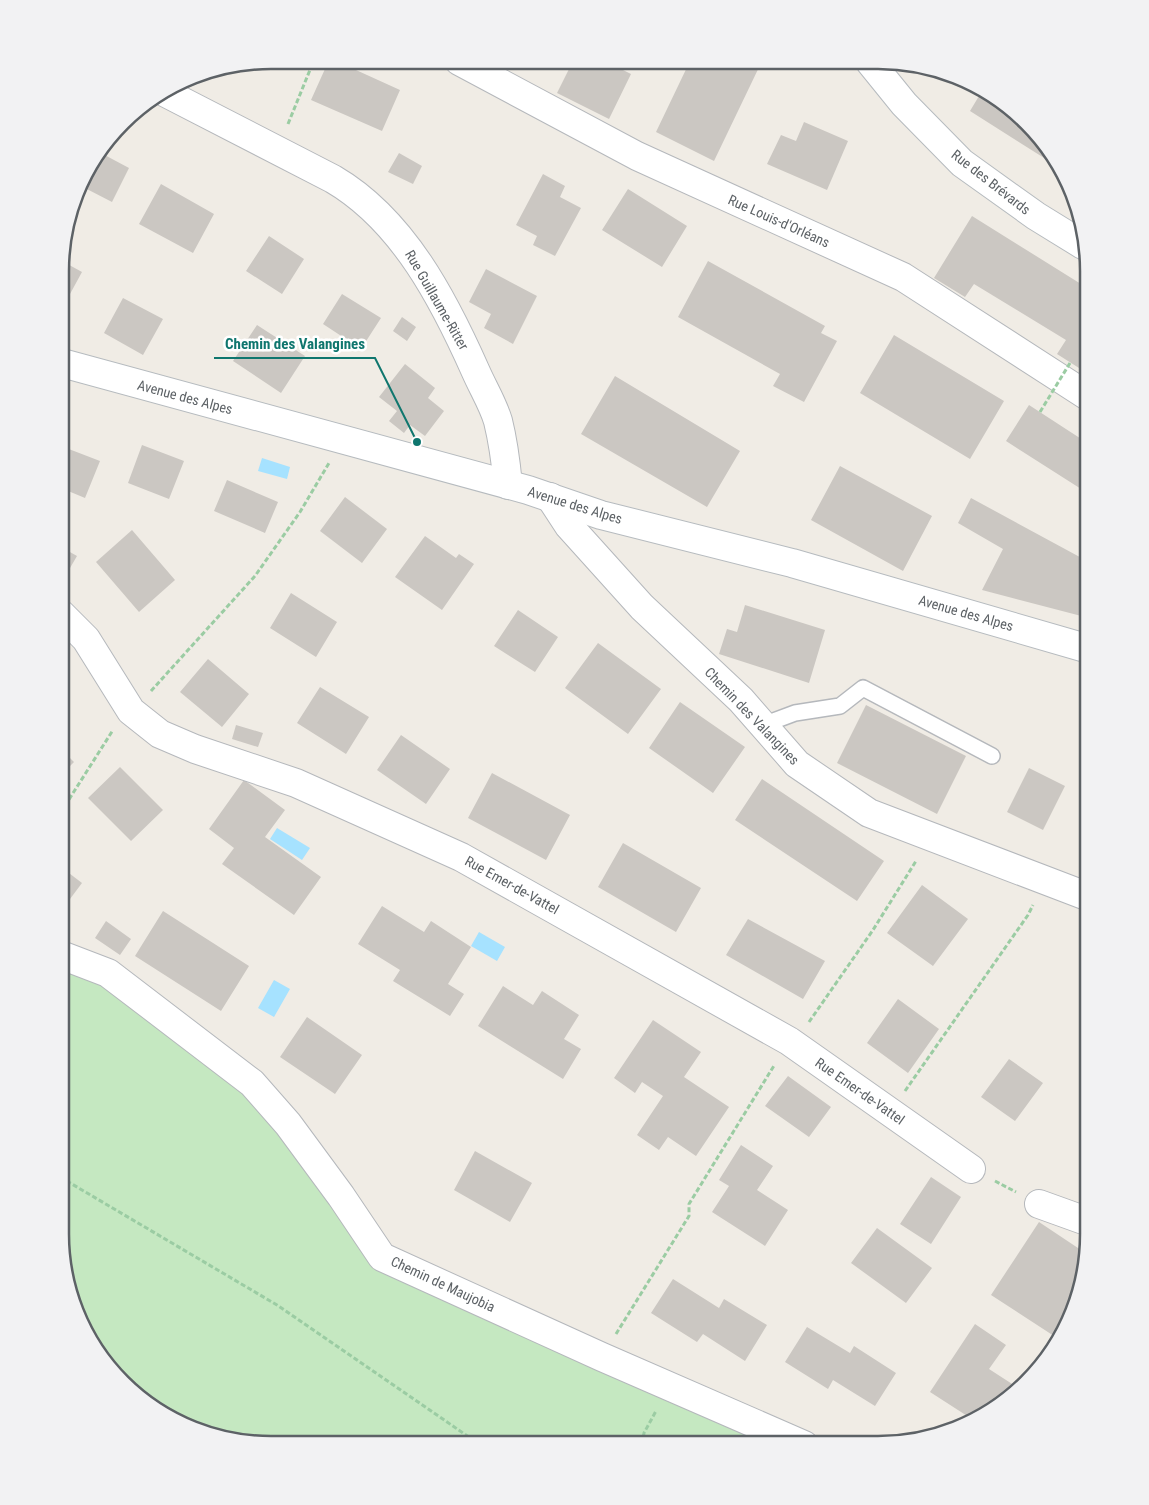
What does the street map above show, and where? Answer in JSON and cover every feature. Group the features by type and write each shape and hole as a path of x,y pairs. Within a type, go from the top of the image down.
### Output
{"street":[{"name":"Rue Louis-d'Orléans","path":"475,69 637,156 903,277 1080,391"},
{"name":"Rue des Brévards","path":"876,69 904,104 962,162 1036,216 1077,237"},
{"name":"Rue Guillaume-Ritter","path":"171,96 352,190 375,211 412,254 459,334 498,420 507,468 508,485"},
{"name":"Avenue des Alpes","path":"69,365 508,485 601,515 792,563 1080,646"},
{"name":"Chemin des Valangines","path":"550,497 569,526 642,607 741,700 797,764 869,813 1080,894"},
{"name":"Rue Emer-de-Vattel","path":"69,622 86,639 131,711 160,734 195,749 296,783 461,857 789,1041 971,1169"},
{"name":"Chemin de Maujobia","path":"69,958 108,973 252,1083 288,1124 341,1196 382,1257 602,1357 783,1436"},
{"path":"1039,1204 1080,1219"}],"lane":[{"path":"763,725 795,714 840,706 863,688 992,756"}],"path":[{"path":"277,150 310,69"},
{"path":"1040,412 1070,362"},
{"path":"146,686 151,692 254,576 300,512 344,439"},
{"path":"69,799 111,732 131,711"},
{"path":"602,1357 689,1216 689,1204 789,1041 808,1023 873,930 931,837"},
{"path":"890,1113 1028,915"},
{"path":"971,1169 1039,1204"},
{"path":"69,1182 277,1304 468,1436"},
{"path":"643,1436 658,1409"}],"green space":[{"path":"69,966 96,978 202,1052 293,1140 382,1265 765,1436 258,1436 206,1426 159,1402 128,1377 96,1335 79,1299 70,1260"}],"water":[{"path":"262,458 290,467 287,479 258,471"},
{"path":"277,828 310,848 302,860 270,839"},
{"path":"479,932 505,947 497,961 471,946"},
{"path":"274,980 290,989 274,1017 258,1008"}],"building":[{"path":"325,69 354,69 400,90 382,131 311,100"},
{"path":"569,69 621,69 631,74 609,119 557,93"},
{"path":"686,69 758,69 714,161 656,132"},
{"path":"979,96 1021,128 1046,159 970,111"},
{"path":"804,122 848,141 827,190 767,164 781,135 796,141"},
{"path":"399,153 422,166 413,184 388,172"},
{"path":"106,155 129,168 112,202 87,189"},
{"path":"543,174 565,186 560,197 581,208 555,256 533,245 537,236 516,225"},
{"path":"161,184 214,214 193,253 139,224"},
{"path":"628,189 687,226 662,267 602,230"},
{"path":"972,216 1080,283 1080,366 1079,368 1057,354 1066,340 974,284 965,297 934,278"},
{"path":"269,236 304,259 282,294 246,271"},
{"path":"708,261 825,326 821,333 837,341 804,402 773,386 780,374 678,317"},
{"path":"69,265 82,272 69,296"},
{"path":"486,269 537,296 513,344 484,328 491,314 469,302"},
{"path":"342,294 381,318 361,349 323,324"},
{"path":"123,298 163,319 143,355 104,333"},
{"path":"402,317 416,327 407,341 393,331"},
{"path":"257,325 305,356 281,393 233,361"},
{"path":"894,335 1004,401 970,459 860,393"},
{"path":"405,364 435,388 428,398 444,411 425,436 410,425 404,433 389,421 397,411 379,397"},
{"path":"615,376 740,451 707,507 581,434"},
{"path":"1029,405 1080,438 1080,488 1006,441"},
{"path":"142,445 184,461 169,499 128,483"},
{"path":"69,449 100,461 85,498 69,491"},
{"path":"840,466 932,516 903,571 811,520"},
{"path":"227,480 278,502 265,533 214,511"},
{"path":"345,497 387,529 362,563 320,531"},
{"path":"971,498 1080,557 1080,616 982,590 1003,549 958,523"},
{"path":"132,530 175,580 139,612 96,562"},
{"path":"425,536 456,558 459,554 474,564 442,610 395,577"},
{"path":"69,552 77,556 69,570"},
{"path":"291,593 337,622 316,657 270,628"},
{"path":"745,605 825,630 809,683 719,654 727,629 737,632"},
{"path":"518,610 558,637 535,672 494,646"},
{"path":"598,643 661,689 628,734 565,688"},
{"path":"208,659 249,694 222,727 180,692"},
{"path":"320,687 369,717 346,754 297,723"},
{"path":"680,702 745,747 713,793 649,748"},
{"path":"866,705 966,756 937,814 837,763"},
{"path":"236,725 263,733 258,747 232,739"},
{"path":"401,735 450,769 426,804 377,770"},
{"path":"69,757 74,762 69,767"},
{"path":"120,767 163,810 131,841 88,798"},
{"path":"1029,768 1065,786 1043,830 1007,812"},
{"path":"492,773 570,815 546,860 468,818"},
{"path":"762,779 884,861 857,901 735,820"},
{"path":"244,780 285,810 265,837 321,877 294,915 222,864 234,848 209,829"},
{"path":"623,843 701,888 676,932 598,887"},
{"path":"69,873 82,883 69,900"},
{"path":"922,885 968,919 933,966 887,933"},
{"path":"382,906 424,932 431,921 471,947 448,984 464,994 450,1016 393,981 400,970 358,944"},
{"path":"163,911 249,966 221,1011 135,956"},
{"path":"748,919 825,961 803,999 726,955"},
{"path":"106,921 131,939 120,955 95,938"},
{"path":"503,986 533,1005 542,991 579,1015 564,1039 581,1049 563,1079 478,1026"},
{"path":"898,999 939,1029 908,1073 867,1043"},
{"path":"307,1017 362,1055 335,1094 280,1057"},
{"path":"653,1020 701,1052 684,1077 729,1107 696,1156 668,1137 659,1150 637,1135 663,1096 642,1082 635,1093 614,1078"},
{"path":"1009,1059 1043,1083 1015,1121 981,1097"},
{"path":"788,1076 831,1107 809,1137 765,1106"},
{"path":"741,1145 773,1166 757,1190 788,1210 765,1246 712,1212 729,1186 719,1180"},
{"path":"475,1151 532,1183 510,1222 454,1190"},
{"path":"931,1177 961,1197 931,1244 900,1224"},
{"path":"1039,1222 1080,1249 1070,1299 1053,1335 991,1295"},
{"path":"877,1228 932,1268 906,1303 851,1263"},
{"path":"673,1279 719,1308 724,1299 767,1325 745,1361 703,1334 697,1342 651,1313"},
{"path":"975,1324 1006,1345 989,1369 1013,1384 979,1409 966,1415 930,1392"},
{"path":"807,1327 850,1353 854,1346 896,1373 875,1406 833,1380 828,1389 785,1362"}],"place":[{"name":"Chemin des Valangines","path":"417,442"}]}
